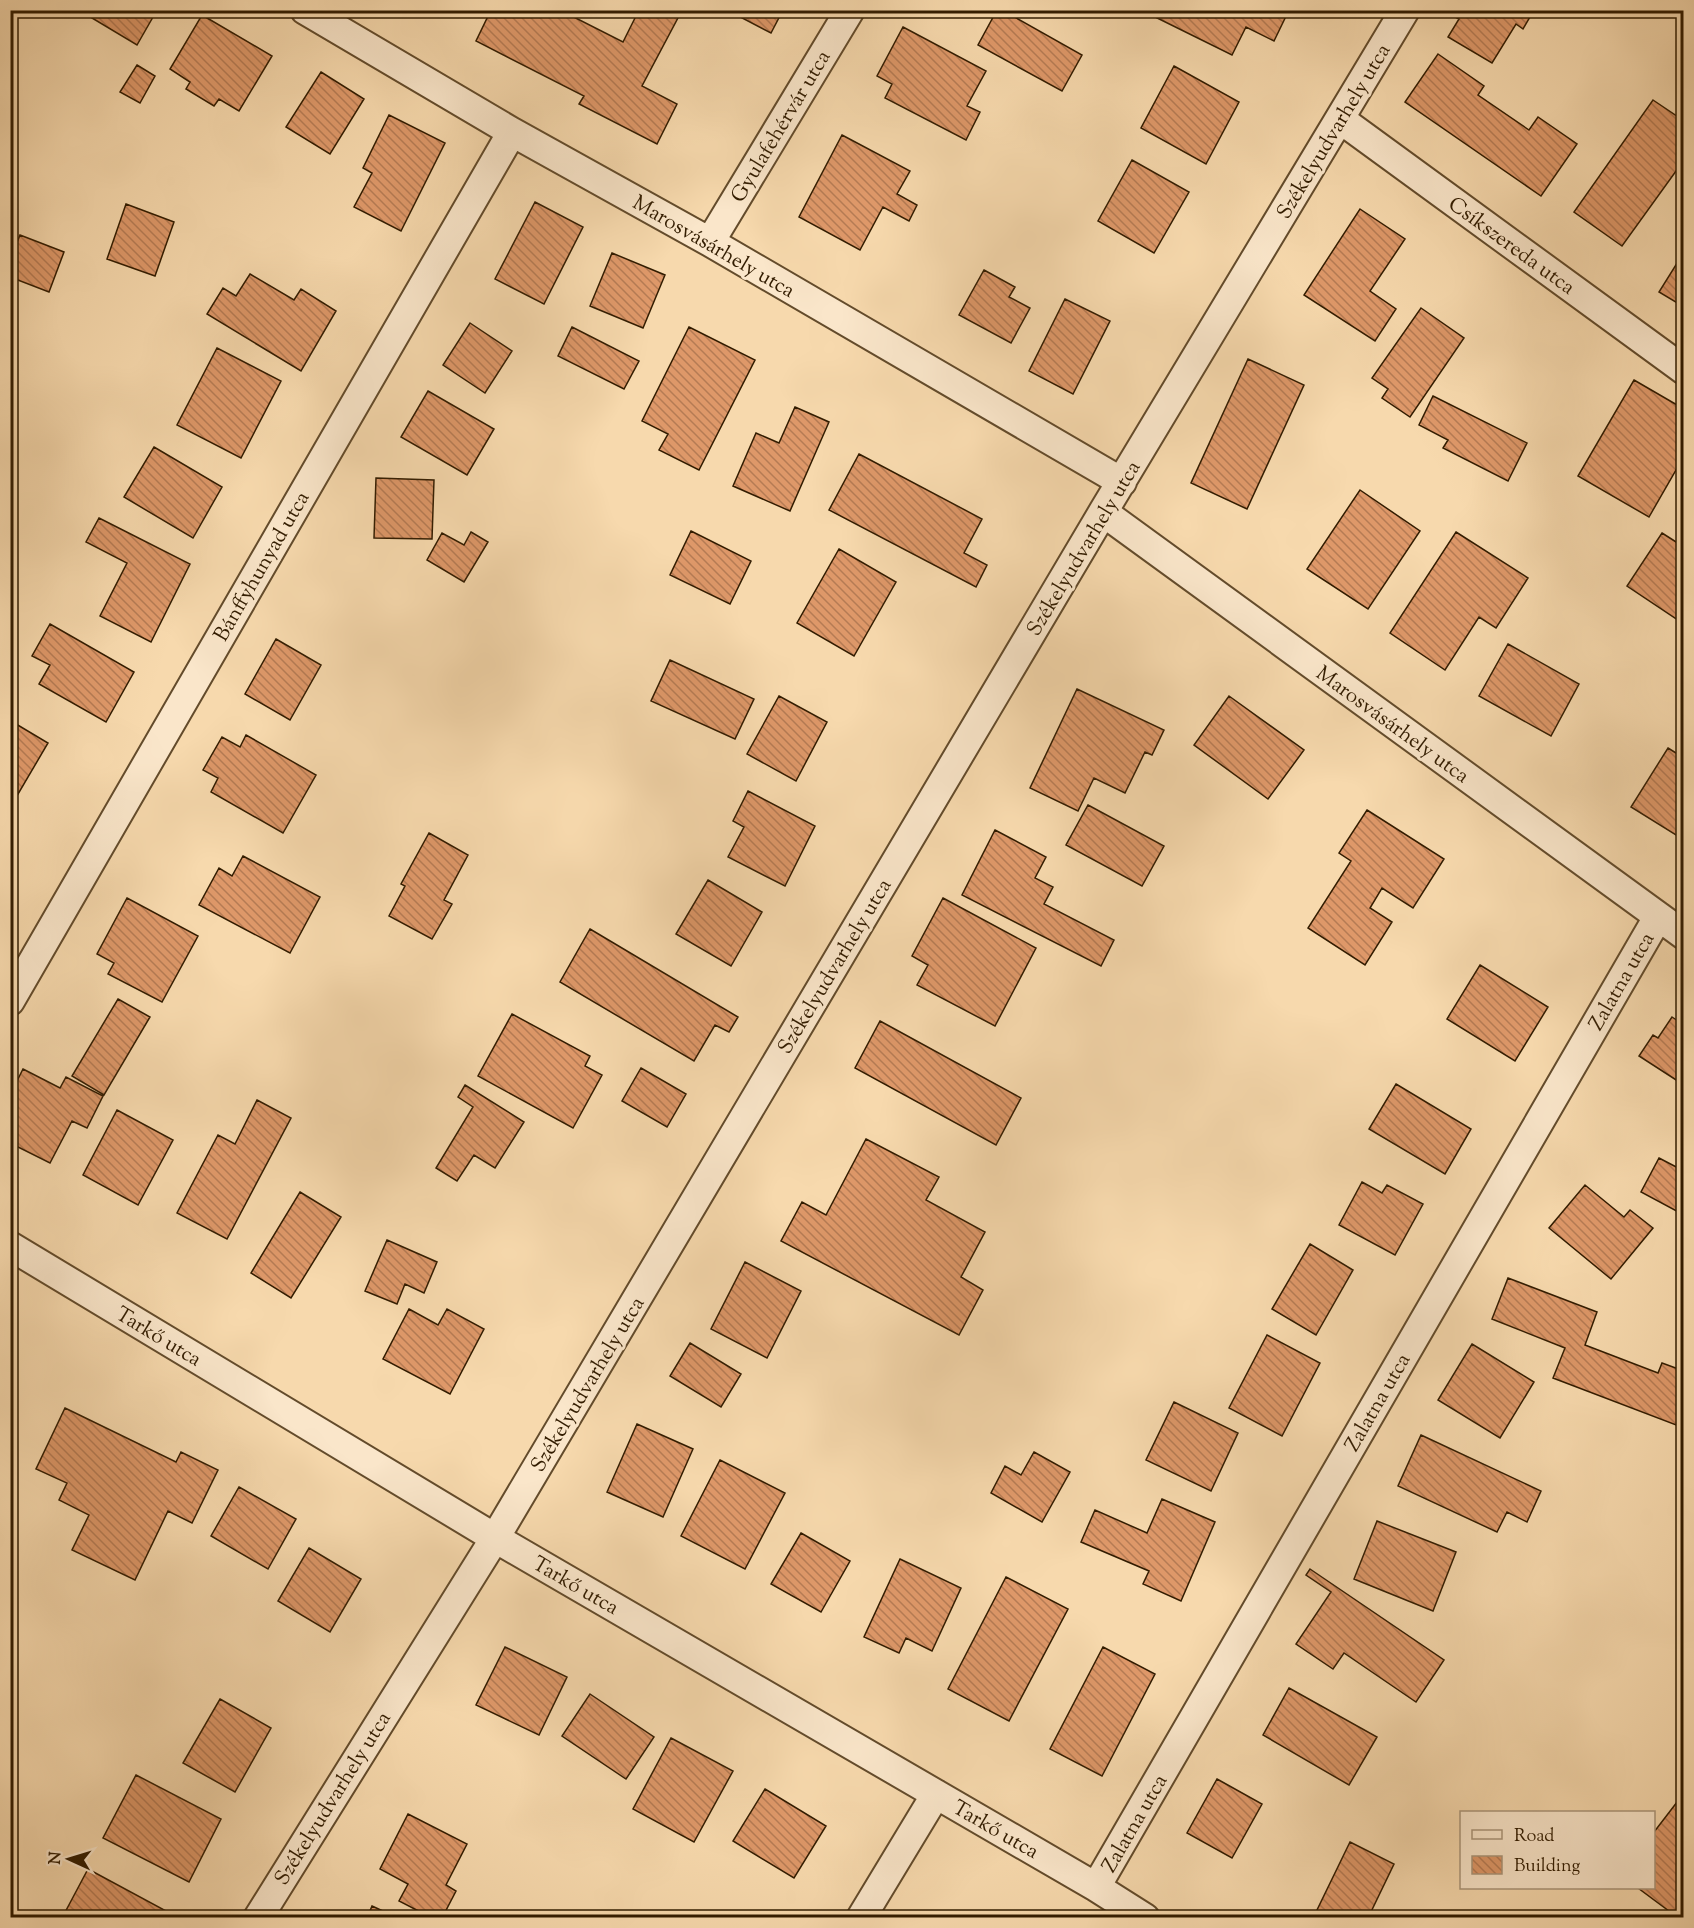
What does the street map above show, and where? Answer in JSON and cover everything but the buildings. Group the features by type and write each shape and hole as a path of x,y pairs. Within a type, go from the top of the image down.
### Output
{"street":[{"name":"Gyulafehérvár utca","path":"710,242 850,10"},
{"name":"Székelyudvarhely utca","path":"258,1917 495,1538 1405,10"},
{"name":"Marosvásárhely utca","path":"322,15 512,132 710,242 1122,482"},
{"name":"Csíkszereda utca","path":"1340,119 1683,370"},
{"name":"Bánffyhunyad utca","path":"10,1000 512,132"},
{"name":"Marosvásárhely utca","path":"1104,512 1683,935"},
{"name":"Zalatna utca","path":"1096,1887 1658,917"},
{"name":"Tarkő utca","path":"10,1246 495,1538 1145,1917"},
{"path":"861,1917 936,1794"}]}
